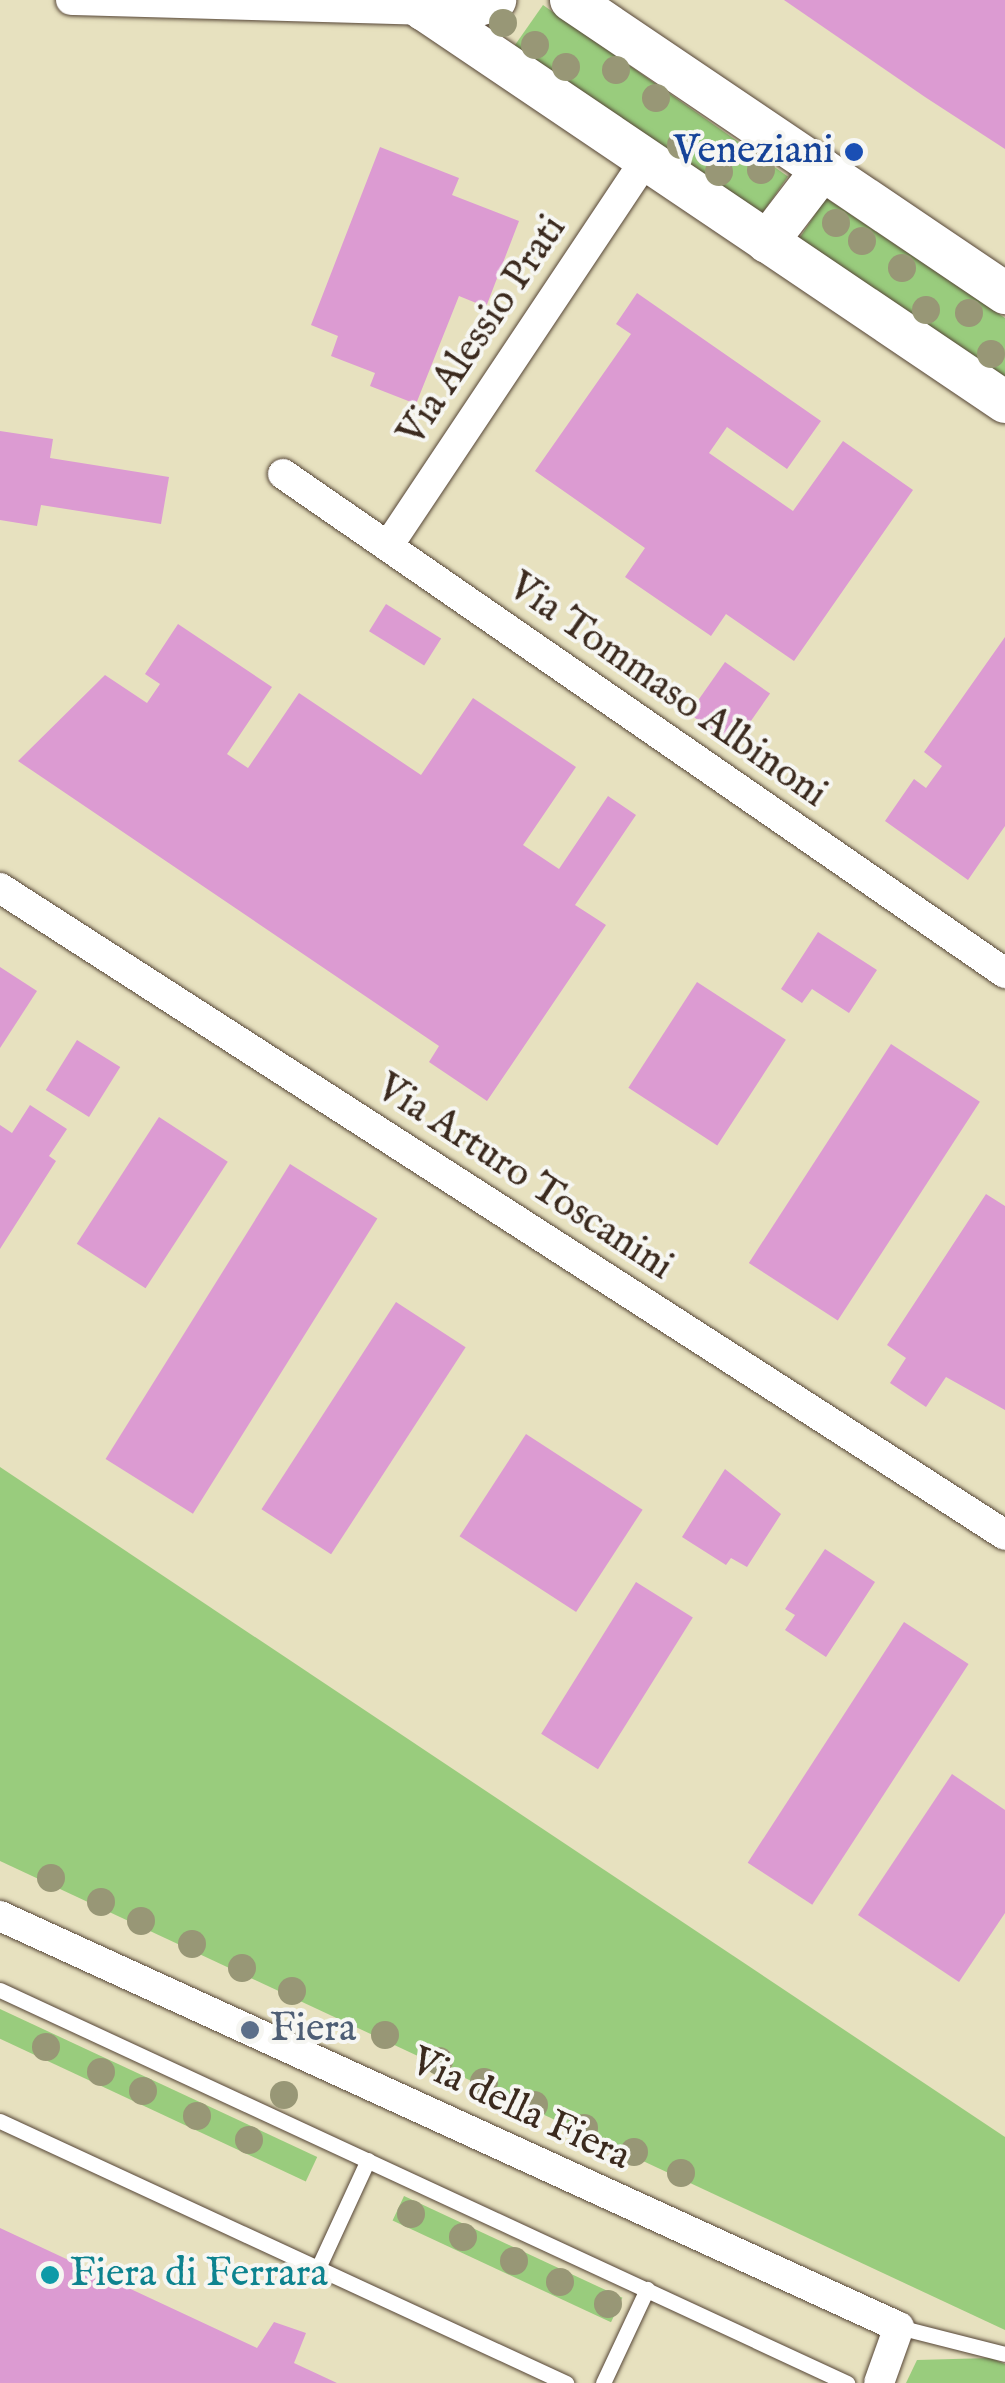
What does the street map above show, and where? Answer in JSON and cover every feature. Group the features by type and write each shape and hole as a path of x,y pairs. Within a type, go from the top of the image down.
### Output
{"main road":[{"path":"417,5 459,10 495,0"},
{"path":"571,0 1005,293"},
{"path":"417,5 1005,402"},
{"path":"767,242 822,170"}],"street":[{"path":"70,0 417,5"},
{"name":"Via Alessio Prati","path":"388,546 646,160"},
{"name":"Via Tommaso Albinoni","path":"283,474 1005,973"},
{"name":"Via Arturo Toscanini","path":"0,888 1005,1535"},
{"name":"Via della Fiera","path":"0,1916 899,2327"},
{"path":"879,2383 899,2327"}],"lane":[{"path":"0,1990 847,2383"},
{"path":"0,2121 566,2383"},
{"path":"318,2268 368,2160"},
{"path":"603,2383 648,2288"},
{"path":"899,2327 1005,2354"}],"green space":[{"path":"543,5 788,176 749,232 504,61"},
{"path":"826,198 1005,318 1005,388 795,245"},
{"path":"0,1467 1005,2137 1005,2330 0,1861"},
{"path":"0,2009 317,2157 306,2181 0,2039"},
{"path":"404,2196 622,2298 611,2322 393,2220"},
{"path":"990,2358 1005,2364 1005,2383 906,2383 917,2360"}],"building":[{"path":"784,0 1005,0 1005,149 925,97"},
{"path":"380,147 459,178 452,195 519,221 486,307 459,296 416,404 370,386 375,373 331,356 338,336 311,325"},
{"path":"637,293 821,421 787,469 727,427 709,453 793,511 843,441 913,490 794,661 726,614 711,636 625,577 645,548 535,471 631,334 616,324"},
{"path":"0,431 53,439 50,458 169,477 161,524 41,505 37,526 0,520"},
{"path":"386,604 441,638 424,666 369,631"},
{"path":"178,624 272,687 227,754 248,768 299,693 421,775 473,698 576,767 523,845 559,869 608,796 636,815 575,905 606,925 487,1101 429,1062 439,1046 18,761 105,675 147,703 160,684 145,674"},
{"path":"1005,637 1005,826 968,880 885,821 914,779 926,788 942,766 924,752"},
{"path":"725,662 770,694 734,745 689,714"},
{"path":"818,932 877,970 849,1013 812,989 802,1003 781,989"},
{"path":"0,967 37,991 0,1048"},
{"path":"697,982 786,1040 717,1145 628,1088"},
{"path":"77,1040 120,1067 89,1117 46,1090"},
{"path":"891,1044 980,1102 838,1321 749,1263"},
{"path":"30,1105 67,1129 49,1156 56,1161 0,1249 0,1125 12,1133"},
{"path":"159,1117 228,1162 146,1288 77,1244"},
{"path":"290,1164 377,1219 193,1514 106,1459"},
{"path":"986,1194 1005,1206 1005,1410 946,1377 926,1407 890,1383 906,1358 887,1345"},
{"path":"396,1302 466,1347 331,1554 261,1509"},
{"path":"526,1434 643,1510 576,1612 460,1536"},
{"path":"725,1469 781,1514 747,1567 731,1558 726,1565 682,1537"},
{"path":"825,1549 875,1582 826,1657 785,1630 795,1615 785,1609"},
{"path":"636,1582 693,1618 598,1769 541,1734"},
{"path":"904,1622 969,1664 812,1905 748,1863"},
{"path":"952,1774 1005,1810 1005,1913 959,1982 858,1915"},
{"name":"Fiera di Ferrara","path":"0,2228 257,2348 274,2322 306,2333 294,2363 337,2383 0,2383"}],"place":[{"name":"Veneziani","path":"854,152"},
{"name":"Fiera","path":"250,2030"},
{"name":"Fiera di Ferrara","path":"50,2275"}]}
